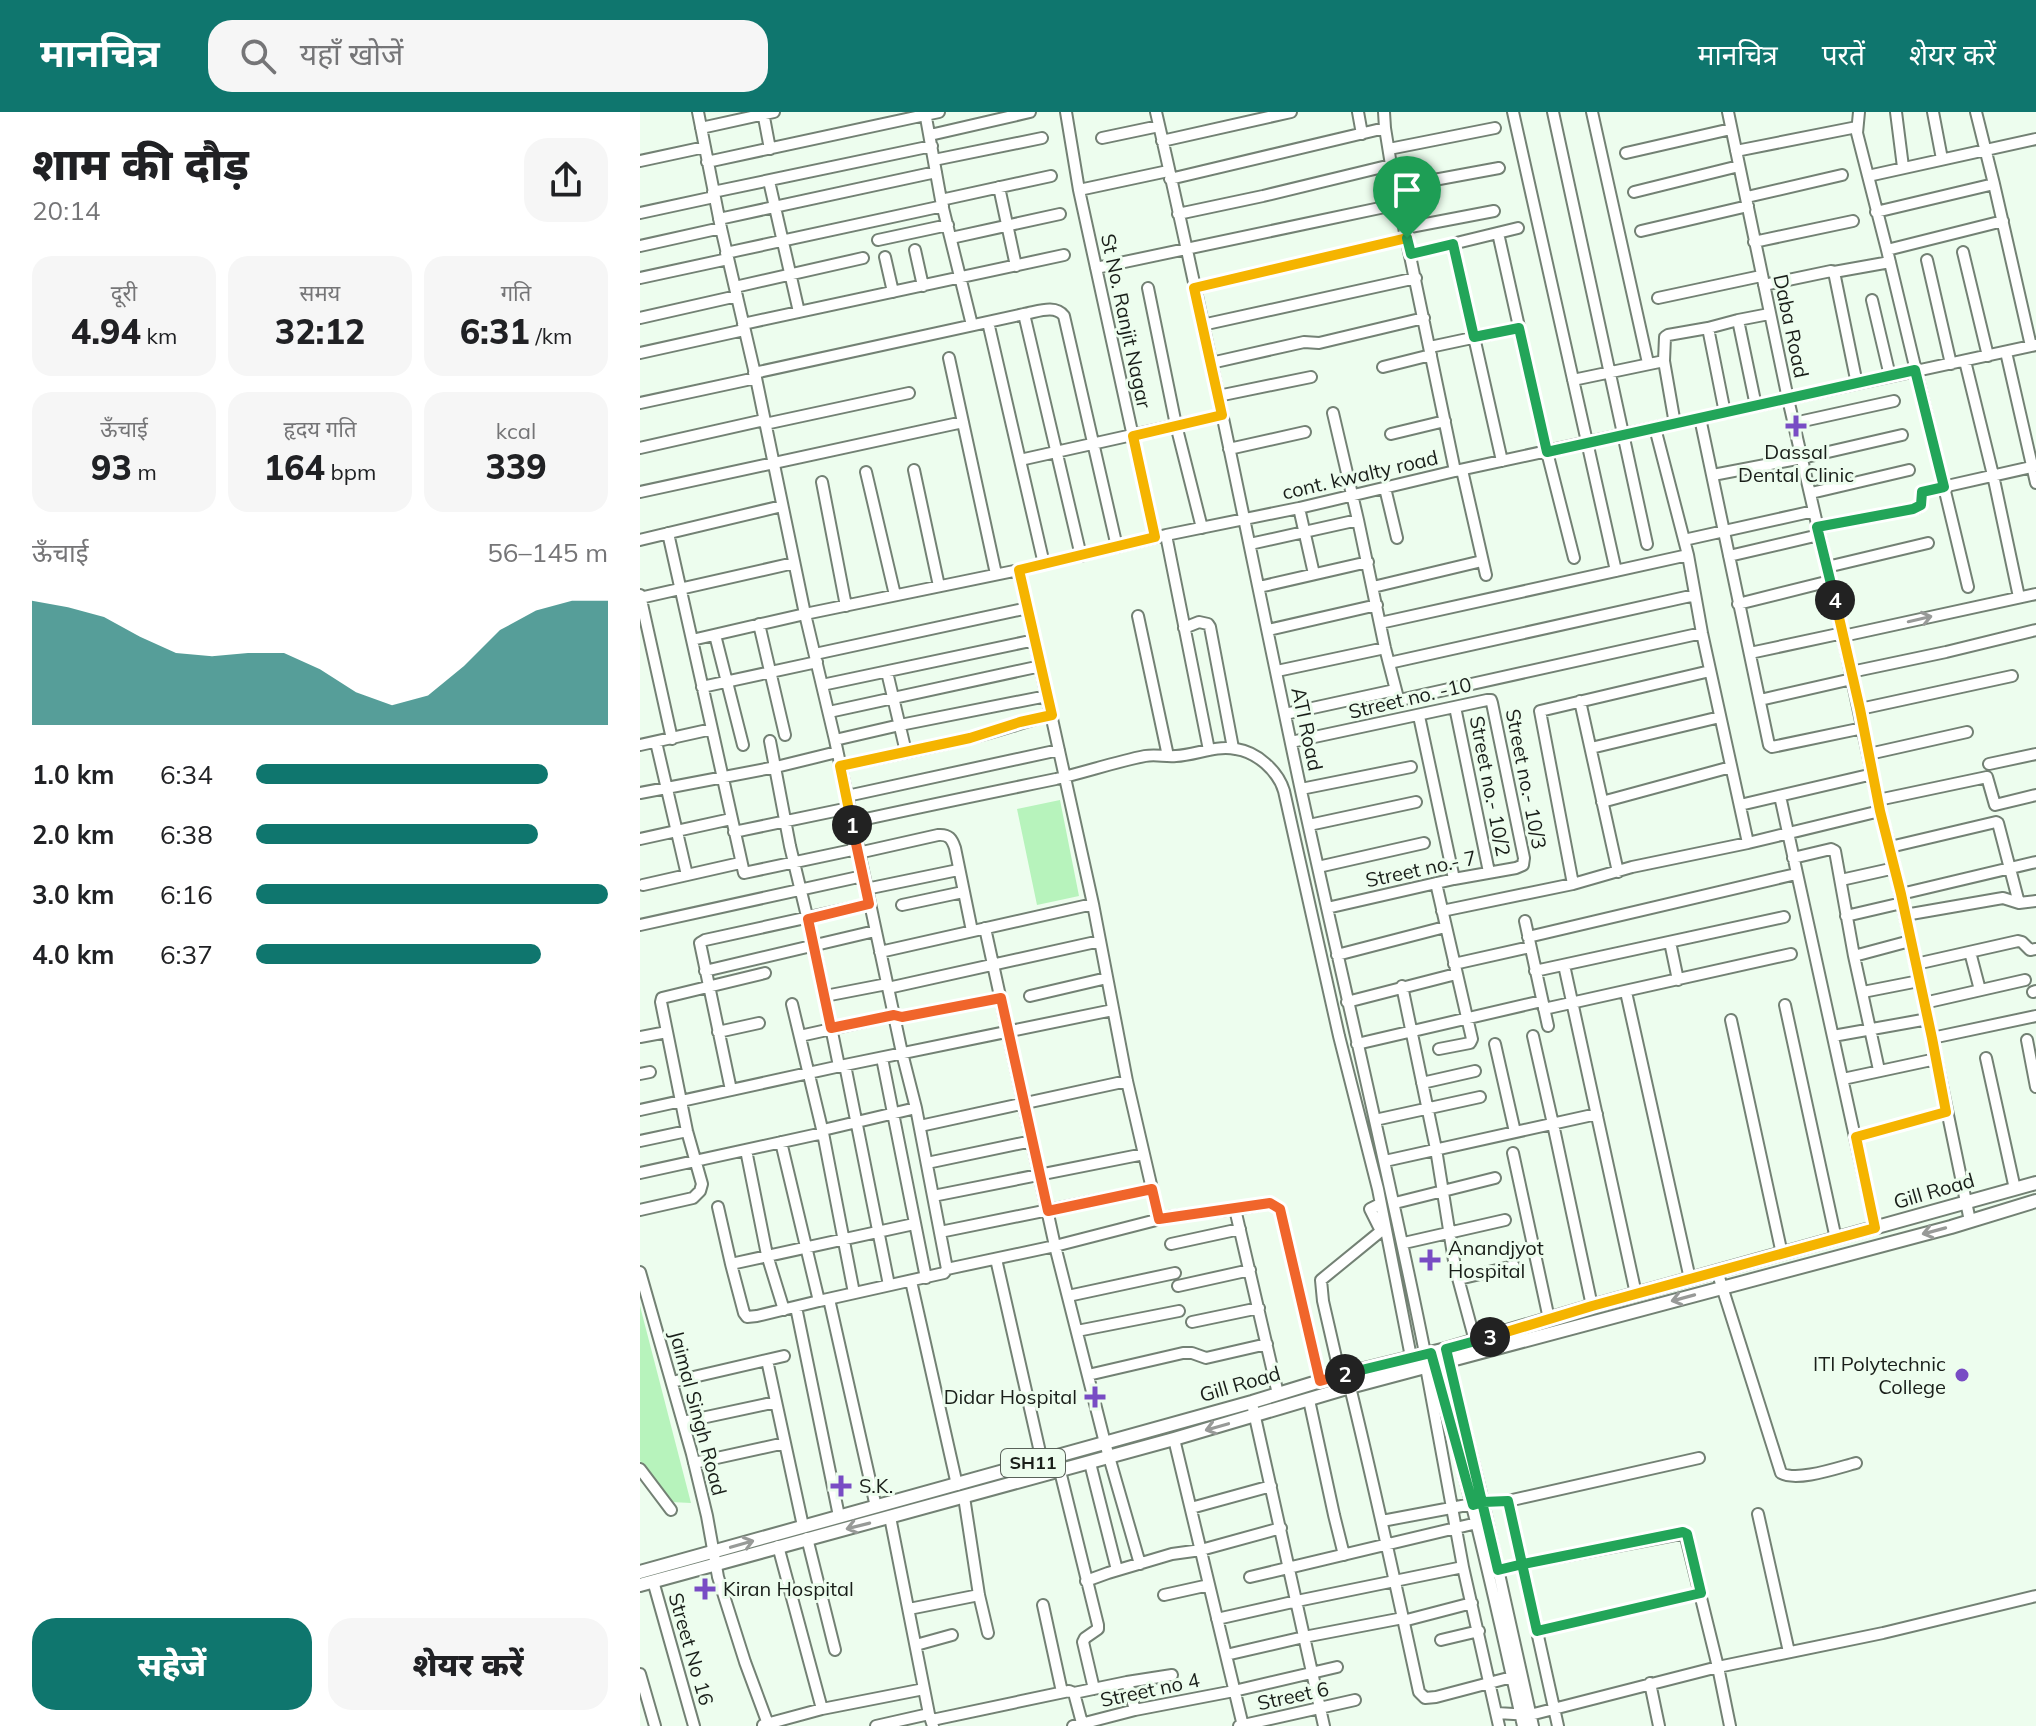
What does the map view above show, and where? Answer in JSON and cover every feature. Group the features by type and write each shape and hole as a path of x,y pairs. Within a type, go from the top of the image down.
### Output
{"main road":[{"name":"Gill Road","path":"1447,1355 1475,1341 1592,1306 2036,1183"},
{"name":"Gill Road","path":"646,1583 715,1558 805,1532 890,1517 1256,1416 1447,1355 1721,1287 2036,1201"},
{"name":"Gill Road","path":"640,1572 778,1546 839,1516 1340,1375 1411,1357 1429,1360"}],"street":[{"path":"698,112 805,614 920,1126 947,1269"},
{"path":"707,162 939,112"},
{"path":"640,213 1030,112"},
{"name":"St No. Ranjit Nagar","path":"1066,112 1079,190 1133,436 1184,628 1209,750"},
{"name":"ATI Road","path":"1156,112 1347,1002 1429,1360"},
{"path":"1162,141 1291,112"},
{"path":"1358,112 1362,134"},
{"path":"1384,112 1391,165 1445,421 1486,575"},
{"path":"1513,112 1616,571"},
{"path":"1553,112 1647,544"},
{"path":"1592,112 1648,363"},
{"name":"Daba Road","path":"1728,112 1769,314 1860,709 1970,1221"},
{"path":"1859,112 1857,127 1876,212 1968,587"},
{"path":"1896,112 1903,167"},
{"path":"1933,112 1942,159"},
{"path":"1976,112 2034,346"},
{"path":"701,128 767,113 770,149"},
{"path":"925,113 942,203 972,325"},
{"path":"1102,138 1159,126"},
{"path":"1736,151 1857,127"},
{"path":"1079,190 1169,175 1385,128"},
{"path":"1389,149 1495,128"},
{"path":"1626,153 1731,129"},
{"path":"640,246 775,207 1042,138"},
{"path":"1868,176 2036,139"},
{"path":"640,161 705,147"},
{"path":"1178,214 1391,165"},
{"path":"1634,192 1739,166"},
{"path":"1396,187 1499,168"},
{"path":"1641,231 1842,175"},
{"path":"640,278 1051,176"},
{"path":"769,181 799,312"},
{"path":"1876,212 1994,184"},
{"path":"999,187 1016,266"},
{"path":"1096,268 1399,204"},
{"path":"1194,288 1494,211"},
{"path":"951,238 1060,214"},
{"path":"1754,242 1853,221"},
{"path":"1887,250 2003,221"},
{"path":"878,240 948,225"},
{"path":"1411,254 1518,228"},
{"path":"1498,233 1574,558"},
{"path":"1453,244 1502,461"},
{"path":"915,250 923,286"},
{"path":"1963,252 1988,356"},
{"path":"640,353 799,312 1064,255"},
{"path":"885,257 893,292"},
{"path":"640,318 790,275 863,258"},
{"path":"1927,260 1951,364"},
{"path":"1658,298 1890,262"},
{"path":"1834,272 1857,384"},
{"path":"1202,325 1416,278"},
{"path":"1148,288 1176,425 1202,528"},
{"path":"1872,300 1890,376"},
{"path":"640,403 1053,309 1062,313 1117,547"},
{"path":"1024,314 1081,556"},
{"path":"1675,424 1664,361 1666,336 1769,314"},
{"path":"1211,363 1304,342 1319,343 1424,318"},
{"path":"1738,320 1756,406"},
{"path":"988,322 1044,564"},
{"path":"1383,367 1474,337 1519,328"},
{"path":"1708,328 1725,413"},
{"name":"cont. kwalty road","path":"692,640 2034,346"},
{"path":"2006,352 2036,483"},
{"path":"949,358 996,574"},
{"path":"1573,380 1664,361"},
{"path":"1965,361 2019,597"},
{"path":"1218,396 1311,377"},
{"path":"640,448 909,393"},
{"path":"1794,423 1894,401"},
{"path":"1333,413 1398,698 1702,633"},
{"path":"1020,460 1222,415"},
{"path":"1700,418 1771,747 1863,728"},
{"path":"1391,434 1445,421"},
{"path":"640,492 963,422"},
{"path":"1655,428 1688,555 1748,843"},
{"path":"1229,449 1305,432"},
{"path":"1713,475 1902,435"},
{"path":"1729,556 1913,509 1921,505 1922,492 2034,466"},
{"path":"914,470 939,586"},
{"path":"1811,493 1909,470"},
{"path":"866,472 895,595"},
{"path":"822,482 846,606"},
{"path":"1385,488 1397,538"},
{"path":"640,540 782,506"},
{"path":"1299,508 1314,574"},
{"path":"1684,540 1814,511"},
{"path":"1250,544 1358,520"},
{"path":"668,533 744,873 945,835 952,840 972,931"},
{"path":"1827,567 1928,543"},
{"path":"1380,623 1688,555"},
{"path":"1373,587 1482,561"},
{"path":"1259,587 1368,562"},
{"path":"672,739 640,596 794,563"},
{"path":"1019,570 1159,1219"},
{"path":"1738,604 1830,581"},
{"path":"1750,653 2036,594"},
{"path":"1389,663 1695,595"},
{"path":"1268,630 1377,605"},
{"path":"702,687 1028,608"},
{"path":"1138,616 1168,756"},
{"path":"1184,628 1199,622 1210,627 1233,748"},
{"path":"759,624 785,735"},
{"path":"1760,700 2036,630"},
{"path":"715,635 743,745"},
{"path":"822,685 1035,640"},
{"path":"1277,671 1385,648"},
{"path":"829,712 1041,666"},
{"path":"1573,884 1539,712 1710,671"},
{"path":"887,672 906,752"},
{"path":"1860,709 2012,676"},
{"path":"1285,714 1395,690"},
{"path":"835,740 1047,696"},
{"name":"Street no. -10","path":"1291,742 1490,700"},
{"name":"Street no.- 10/3","path":"1490,700 1523,865"},
{"path":"1580,701 1618,872"},
{"name":"Street no.- 10/2","path":"1455,707 1489,872"},
{"path":"840,766 970,738 1052,715"},
{"path":"1419,716 1454,879"},
{"path":"1591,748 1720,717"},
{"path":"640,745 712,729"},
{"path":"1869,754 1967,732"},
{"path":"770,741 831,1028 857,1122 889,1285"},
{"path":"656,742 687,875"},
{"path":"852,822 1065,777 1145,756 1178,756 1233,748 1247,751 1276,774 1282,784 1380,1204 1411,1357"},
{"path":"734,832 785,822 848,802 1059,750"},
{"path":"640,793 837,752"},
{"path":"1989,764 2036,754"},
{"path":"1301,789 1411,767"},
{"path":"1602,802 1731,767"},
{"path":"1740,805 1873,774"},
{"path":"1442,911 1748,843 1987,777 1995,805 2036,795"},
{"path":"1780,796 1875,1228"},
{"path":"1309,825 1416,802"},
{"path":"640,839 731,819"},
{"path":"1890,847 1996,822 2019,903"},
{"path":"1318,867 1424,843"},
{"path":"1793,858 1833,850 1879,1070"},
{"path":"1846,916 2036,862"},
{"path":"643,885 740,863"},
{"name":"Street no.- 7","path":"1327,908 1523,865"},
{"path":"1841,880 1895,868"},
{"path":"866,889 958,870"},
{"path":"1347,1002 1455,969 1529,942 1796,874"},
{"path":"640,925 863,876"},
{"path":"1436,883 1472,1041 1439,1049"},
{"path":"902,905 963,892"},
{"path":"1905,915 2003,898 2019,903 2036,901"},
{"path":"731,1090 699,946 702,941 869,904"},
{"path":"880,952 1093,904"},
{"path":"1535,971 1784,917"},
{"path":"1525,921 1548,1026"},
{"path":"1337,955 1445,927"},
{"path":"985,928 1055,1246 1105,1443 1140,1564"},
{"path":"705,971 875,931"},
{"path":"825,996 994,966 1100,941"},
{"path":"1854,956 1910,941"},
{"path":"1916,964 2018,941 2030,950 2036,949"},
{"path":"1670,942 1678,980"},
{"path":"1970,952 1980,990"},
{"path":"1357,1044 1467,1017 1573,1003 1791,954"},
{"path":"1564,965 1636,1294"},
{"path":"640,1210 693,1198 702,1184 687,1131 662,998 765,973"},
{"path":"1030,996 1107,978"},
{"path":"1924,1003 2025,980"},
{"path":"1863,992 1919,981"},
{"path":"1402,986 1459,1279 1475,1341"},
{"path":"1626,992 1690,1279"},
{"path":"800,1036 894,1015 902,1017 1001,998"},
{"path":"792,1004 823,1132 854,1293"},
{"path":"1785,1005 1836,1239"},
{"path":"640,1110 1113,1010"},
{"path":"1932,1038 2036,1016"},
{"path":"1833,1036 1928,1019"},
{"path":"1731,1020 1782,1254"},
{"path":"718,1032 759,1023"},
{"path":"640,1037 667,1032"},
{"path":"1533,1036 1592,1306"},
{"path":"2027,1040 2036,1087"},
{"path":"1495,1044 1515,1132"},
{"path":"882,1058 926,1278"},
{"path":"1986,1058 2015,1189"},
{"path":"1843,1079 1936,1059"},
{"path":"1422,1083 1475,1071"},
{"path":"920,1126 1127,1081"},
{"path":"1375,1120 1480,1097"},
{"path":"640,1173 916,1108"},
{"path":"1856,1137 1946,1112"},
{"path":"1385,1161 1597,1114"},
{"path":"640,1141 687,1131"},
{"path":"927,1163 1032,1141"},
{"path":"781,1142 876,1507"},
{"path":"746,1150 767,1255 784,1310"},
{"path":"1513,1153 1549,1319"},
{"path":"933,1196 1144,1154"},
{"path":"1395,1203 1495,1178"},
{"path":"940,1232 1152,1189"},
{"path":"718,1207 747,1317 926,1278 944,1273 947,1269 1055,1246 1159,1219 1270,1203 1280,1209 1320,1381"},
{"path":"1340,1375 1321,1280 1381,1231 1370,1209 1380,1204"},
{"path":"1235,1209 1278,1394"},
{"path":"1404,1243 1505,1220"},
{"path":"731,1264 914,1224"},
{"path":"1171,1244 1240,1229"},
{"path":"996,1259 1042,1461"},
{"path":"1459,1279 1514,1266"},
{"path":"1178,1286 1250,1270"},
{"path":"1717,1271 1781,1473 1787,1477 1804,1475 1856,1463"},
{"name":"Jaimal Singh Road","path":"640,1272 694,1463 718,1577 764,1725"},
{"path":"1068,1296 1175,1273"},
{"path":"911,1281 957,1485"},
{"path":"796,1307 839,1516"},
{"path":"1192,1322 1259,1308"},
{"path":"1077,1331 1179,1311"},
{"path":"1088,1375 1183,1353 1206,1358 1267,1344"},
{"path":"1447,1355 1478,1504 1477,1523 1512,1677 1527,1720"},
{"path":"672,1382 784,1356"},
{"path":"767,1360 835,1650"},
{"path":"1429,1360 1498,1570 1527,1720"},
{"path":"1429,1360 1463,1567 1499,1726"},
{"path":"1350,1387 1419,1692 1425,1698 1436,1697 1512,1677"},
{"path":"1309,1400 1344,1555"},
{"path":"683,1422 776,1402"},
{"path":"1252,1402 1324,1726"},
{"path":"1174,1439 1242,1726"},
{"path":"694,1463 785,1443"},
{"path":"1382,1521 1508,1501 1699,1458"},
{"path":"1090,1463 1117,1570"},
{"path":"640,1469 671,1510"},
{"path":"1060,1471 1098,1625 1098,1629 1083,1642 1094,1689"},
{"path":"1191,1508 1271,1486"},
{"path":"964,1497 988,1633"},
{"path":"1508,1501 1558,1726"},
{"path":"1758,1514 1789,1652"},
{"path":"890,1517 931,1720"},
{"path":"1250,1577 1477,1523"},
{"path":"1086,1581 1172,1554 1201,1550 1281,1528"},
{"path":"1498,1570 1683,1532 1687,1534 1730,1726"},
{"path":"778,1546 822,1709"},
{"path":"1217,1619 1463,1567"},
{"name":"Street No 16","path":"646,1583 694,1726"},
{"path":"1164,1595 1209,1585"},
{"path":"1537,1631 1701,1593"},
{"path":"909,1609 979,1595"},
{"path":"1497,1713 1527,1720 1554,1709 1650,1683 1883,1633 2036,1596"},
{"path":"1226,1655 1403,1618 1403,1621 1472,1603"},
{"path":"1043,1605 1062,1692"},
{"path":"1441,1640 1479,1631"},
{"path":"916,1645 952,1635"},
{"name":"Street no 4","path":"1078,1725 1337,1667"},
{"path":"640,1674 655,1726"},
{"path":"876,1726 931,1720 1062,1692 1074,1693 1172,1675"},
{"path":"1127,1682 1135,1710"},
{"path":"1650,1683 1659,1726"},
{"path":"764,1725 822,1709 924,1689"},
{"path":"1074,1693 1078,1725"},
{"name":"Street 6","path":"1242,1726 1355,1700"},
{"path":"807,1713 810,1726"}],"green space":[{"path":"1060,800 1079,896 1037,905 1017,809"},
{"path":"640,1306 691,1503 671,1502 640,1461"}],"place":[{"name":"Dassal Dental Clinic","path":"1796,426"},
{"name":"Anandjyot Hospital","path":"1430,1260"},
{"name":"ITI Polytechnic College","path":"1962,1375"},
{"name":"Didar Hospital","path":"1095,1397"},
{"name":"S.K.","path":"841,1486"},
{"name":"Kiran Hospital","path":"705,1589"}],"route":[{"path":"1407,238 1194,288 1222,415 1133,436 1155,537 1019,570 1052,715 970,738 840,766 869,904 808,919 831,1028 1001,998 1048,1211 1152,1189 1159,1219 1270,1203 1280,1209 1320,1381 1385,1362 1431,1353 1473,1505 1483,1502 1508,1501 1523,1564 1537,1631 1701,1593 1687,1534 1683,1532 1523,1564 1498,1570 1483,1502 1446,1349 1875,1228 1856,1137 1946,1112 1901,894 1817,527 1913,509 1921,505 1922,492 1944,487 1915,370 1547,452 1519,328 1474,337 1453,244 1411,254 1407,238"}]}
